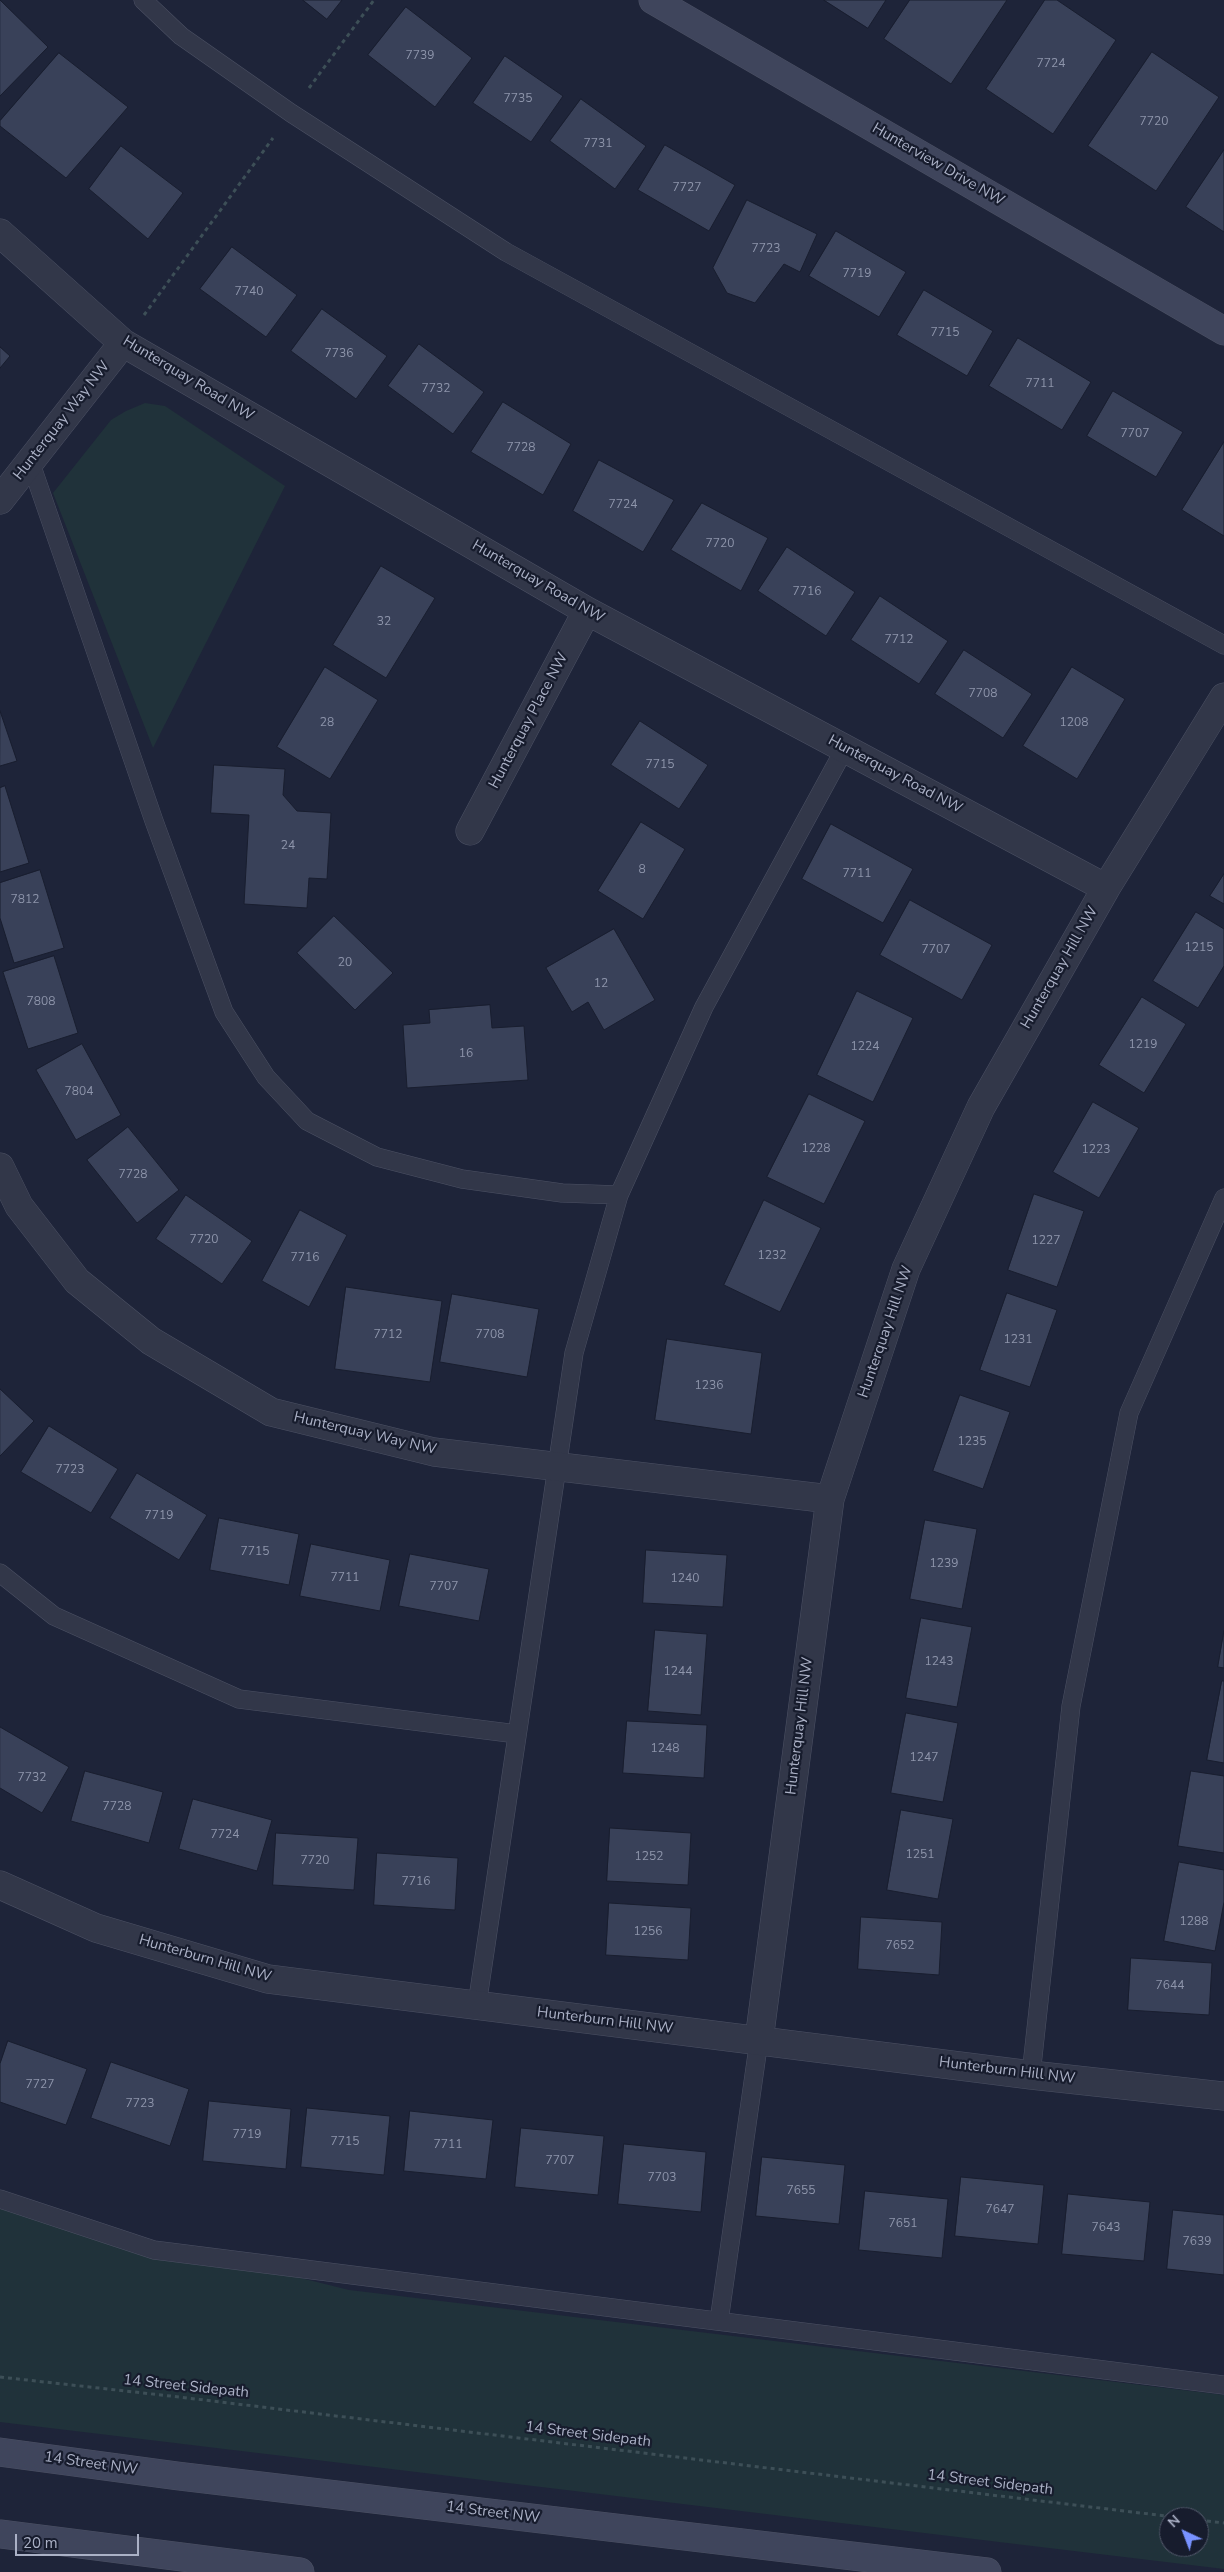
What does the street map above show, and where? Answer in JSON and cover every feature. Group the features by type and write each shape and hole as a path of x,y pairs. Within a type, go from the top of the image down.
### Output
{"main road":[{"name":"Hunterview Drive NW","path":"652,0 1224,331"},
{"name":"14 Street NW","path":"0,2452 178,2476 987,2572"},
{"path":"0,2534 300,2572"}],"street":[{"name":"Hunterquay Road NW","path":"0,233 124,343 587,611 1106,888"},
{"name":"Hunterquay Way NW","path":"0,500 124,343"},
{"name":"Hunterquay Place NW","path":"470,831 587,611"},
{"name":"Hunterquay Hill NW","path":"759,2040 830,1499 906,1269 981,1107 1106,888 1224,697"},
{"name":"Hunterquay Way NW","path":"0,1167 19,1206 77,1281 151,1341 271,1412 434,1452 830,1499"},
{"name":"Hunterburn Hill NW","path":"0,1885 96,1928 268,1979 1031,2075 1224,2096"}],"lane":[{"path":"143,0 181,36 291,113 506,252 1224,645"},
{"path":"30,461 154,821 224,1012 266,1077 307,1121 377,1157 462,1179 562,1193 620,1195"},
{"path":"477,2005 574,1353 620,1195 704,1007 845,748"},
{"path":"1031,2075 1071,1706 1128,1413 1224,1198"},
{"path":"0,1573 54,1616 239,1699 516,1734"},
{"path":"719,2321 759,2040"},
{"path":"0,2199 154,2250 1224,2385"}],"path":[{"path":"124,343 374,0"},
{"name":"14 Street Sidepath","path":"0,2377 1159,2515"},
{"path":"1209,2521 1224,2523"}],"shaded area":[{"path":"145,403 165,406 285,486 153,748 53,493 111,420"},
{"path":"0,2203 349,2290 1224,2395 1224,2569 0,2422"}],"building":[{"path":"0,0 48,47 0,96"},
{"path":"303,0 342,0 327,19"},
{"path":"824,0 886,0 868,28"},
{"path":"910,0 1007,0 951,84 884,39"},
{"path":"1045,0 1057,0 1116,40 1053,134 986,89"},
{"path":"406,7 472,58 435,107 368,55"},
{"path":"1152,52 1219,97 1156,191 1088,146"},
{"path":"59,53 128,107 66,178 0,126 0,121"},
{"path":"505,56 563,96 531,142 473,103"},
{"path":"581,99 646,146 615,189 550,141"},
{"path":"665,145 735,185 709,231 638,190"},
{"path":"121,146 183,193 148,239 89,189"},
{"path":"1224,150 1224,232 1186,207"},
{"path":"747,200 817,234 800,272 784,264 755,303 727,293 713,268"},
{"path":"836,231 906,272 879,317 809,276"},
{"path":"232,247 297,295 266,337 200,289"},
{"path":"924,290 993,331 967,376 897,335"},
{"path":"322,309 387,356 356,399 291,351"},
{"path":"1018,338 1091,382 1062,430 989,386"},
{"path":"419,344 484,392 453,434 388,386"},
{"path":"0,347 10,356 0,368"},
{"path":"1113,391 1183,432 1156,477 1087,436"},
{"path":"503,402 571,444 543,495 471,452"},
{"path":"1224,442 1224,536 1182,510"},
{"path":"599,460 674,500 643,552 573,511"},
{"path":"702,503 768,538 741,591 671,550"},
{"path":"787,547 855,592 826,636 758,591"},
{"path":"381,566 435,598 386,678 333,645"},
{"path":"880,596 948,641 919,684 851,640"},
{"path":"964,650 1032,694 1003,738 935,694"},
{"path":"325,667 378,700 330,779 277,747"},
{"path":"1072,667 1125,699 1077,779 1023,746"},
{"path":"0,711 17,761 0,766"},
{"path":"640,721 708,765 679,809 611,765"},
{"path":"214,765 285,769 283,795 297,811 331,813 327,879 309,878 307,908 244,904 249,815 211,813"},
{"path":"5,786 29,863 0,872 0,788"},
{"path":"641,822 685,849 643,919 598,891"},
{"path":"831,824 913,869 883,923 802,879"},
{"path":"40,870 64,948 14,963 0,918 0,883"},
{"path":"1224,874 1224,904 1210,896"},
{"path":"910,900 992,945 962,1000 880,955"},
{"path":"1196,912 1224,929 1224,966 1198,1008 1153,981"},
{"path":"334,916 393,973 355,1010 297,953"},
{"path":"614,929 655,1000 604,1030 588,1002 572,1012 546,968"},
{"path":"54,956 78,1033 28,1049 3,972"},
{"path":"857,991 913,1018 873,1102 817,1075"},
{"path":"1142,997 1186,1024 1144,1093 1099,1065"},
{"path":"490,1005 492,1028 524,1026 528,1080 407,1088 403,1025 430,1023 429,1010"},
{"path":"82,1044 121,1115 76,1140 36,1070"},
{"path":"809,1094 865,1121 824,1204 767,1177"},
{"path":"1093,1102 1139,1128 1099,1198 1053,1172"},
{"path":"128,1127 179,1190 137,1223 87,1160"},
{"path":"1034,1194 1084,1211 1057,1287 1008,1270"},
{"path":"186,1195 252,1241 222,1284 156,1239"},
{"path":"764,1200 821,1228 780,1312 724,1285"},
{"path":"300,1210 347,1235 309,1307 262,1281"},
{"path":"346,1287 442,1301 430,1382 335,1369"},
{"path":"1007,1293 1057,1310 1030,1387 980,1370"},
{"path":"452,1294 539,1309 527,1377 440,1362"},
{"path":"667,1339 762,1353 751,1434 655,1420"},
{"path":"0,1389 34,1421 0,1456"},
{"path":"960,1395 1010,1412 983,1489 933,1471"},
{"path":"49,1426 118,1469 91,1513 21,1472"},
{"path":"137,1473 207,1515 179,1560 110,1518"},
{"path":"219,1518 299,1534 289,1585 210,1570"},
{"path":"925,1520 977,1529 962,1609 910,1599"},
{"path":"311,1544 390,1560 380,1611 300,1596"},
{"path":"646,1550 727,1555 723,1607 643,1603"},
{"path":"410,1554 489,1569 479,1621 399,1606"},
{"path":"921,1618 972,1627 957,1707 906,1698"},
{"path":"655,1630 707,1634 701,1715 648,1711"},
{"path":"1224,1631 1224,1668 1218,1667"},
{"path":"1222,1681 1224,1681 1224,1763 1207,1760"},
{"path":"906,1713 958,1723 943,1802 891,1793"},
{"path":"627,1721 707,1725 704,1778 623,1773"},
{"path":"0,1727 69,1767 42,1813 0,1788"},
{"path":"85,1771 163,1792 149,1843 71,1821"},
{"path":"1191,1771 1224,1776 1224,1853 1178,1846"},
{"path":"193,1799 272,1820 257,1871 179,1849"},
{"path":"901,1810 953,1819 938,1899 887,1890"},
{"path":"610,1828 691,1833 688,1885 607,1881"},
{"path":"276,1833 358,1838 354,1890 273,1885"},
{"path":"377,1853 458,1858 455,1910 374,1905"},
{"path":"1179,1862 1224,1870 1224,1902 1215,1951 1164,1941"},
{"path":"609,1903 691,1908 688,1960 606,1955"},
{"path":"861,1917 942,1922 939,1975 858,1969"},
{"path":"1131,1958 1212,1963 1209,2015 1128,2010"},
{"path":"8,2041 87,2069 66,2125 0,2102 0,2064"},
{"path":"111,2062 189,2089 170,2146 91,2118"},
{"path":"209,2101 291,2109 286,2169 203,2161"},
{"path":"307,2108 390,2116 384,2175 301,2167"},
{"path":"410,2111 493,2120 486,2179 404,2171"},
{"path":"521,2128 604,2136 598,2195 515,2187"},
{"path":"624,2144 706,2152 701,2212 618,2204"},
{"path":"762,2157 845,2165 839,2224 756,2216"},
{"path":"961,2177 1044,2185 1038,2244 955,2236"},
{"path":"865,2191 948,2199 942,2258 859,2250"},
{"path":"1068,2194 1150,2202 1144,2261 1062,2254"},
{"path":"1173,2210 1224,2215 1224,2275 1167,2269"}]}
